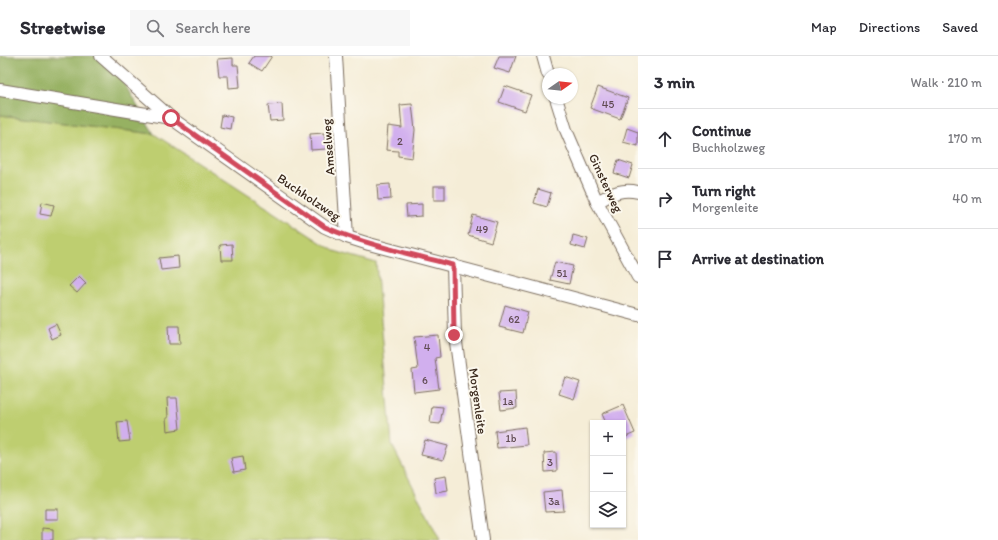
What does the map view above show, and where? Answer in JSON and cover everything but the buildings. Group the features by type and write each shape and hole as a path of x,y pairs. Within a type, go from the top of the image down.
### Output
{"street":[{"path":"101,56 171,118"},
{"name":"Amselweg","path":"336,56 347,237"},
{"path":"543,56 546,68"},
{"name":"Buchholzweg","path":"0,90 171,118 325,227 347,237 638,315"},
{"name":"Ginsterweg","path":"558,104 566,130 597,202 638,277"},
{"path":"597,202 613,194 628,190 638,192"},
{"name":"Morgenleite","path":"453,265 454,335 483,540"}],"green space":[{"path":"0,56 108,56 154,134 0,115"},
{"path":"0,115 154,134 334,251 376,263 392,445 440,540 0,540"}],"route":[{"path":"171,118 325,227 347,237 369,244 453,265 454,335"}]}
